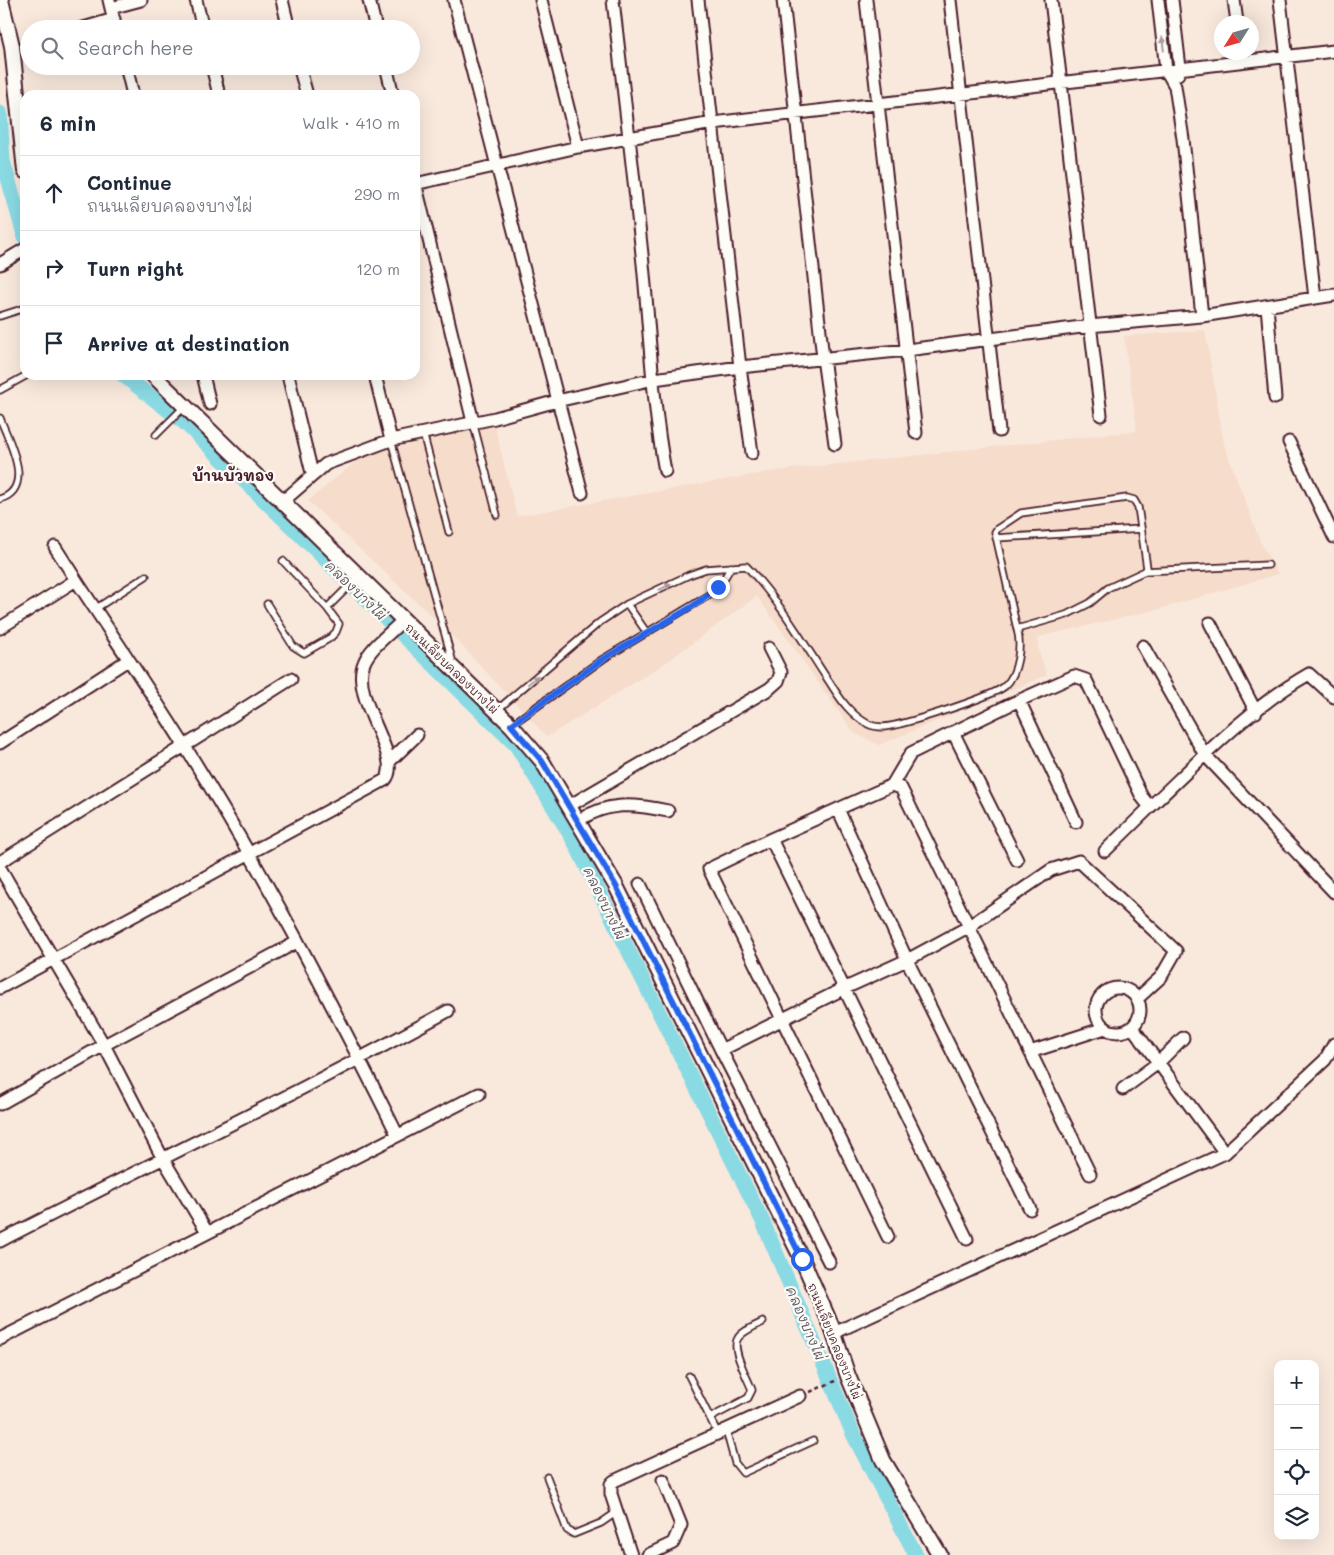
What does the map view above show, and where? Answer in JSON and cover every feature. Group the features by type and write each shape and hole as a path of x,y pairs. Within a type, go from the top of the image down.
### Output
{"street":[{"path":"1,0 12,46 20,123"},
{"path":"100,20 141,0"},
{"path":"196,0 201,20"},
{"path":"282,0 287,20"},
{"path":"369,0 374,20"},
{"path":"454,0 556,401 582,494"},
{"path":"541,0 578,146"},
{"path":"613,0 654,379 654,403 665,471"},
{"path":"698,0 740,367 752,453"},
{"path":"783,0 823,358 835,444"},
{"path":"866,0 916,433"},
{"path":"950,0 999,431"},
{"path":"1051,0 1101,415"},
{"path":"1158,0 1166,70 1175,86 1183,139 1202,316"},
{"path":"1172,0 1180,68 1175,86"},
{"path":"1234,0 1236,15"},
{"path":"1280,0 1315,298"},
{"path":"1259,56 1334,51"},
{"path":"420,183 578,146 713,123 1061,84 1180,68 1221,60"},
{"path":"128,75 132,90"},
{"path":"214,75 218,90"},
{"path":"301,75 306,90"},
{"path":"388,75 392,90"},
{"path":"420,205 473,422"},
{"path":"3,262 20,251"},
{"path":"282,502 312,473 326,464 391,440 654,379 740,367 907,350 1089,326 1202,316 1334,295"},
{"path":"1266,306 1275,398"},
{"name":"ถนนเลียบคลองบางไผ่","path":"157,380 181,409 282,502 400,623 456,672 511,725 542,761 629,913 802,1259 834,1333 848,1376 883,1460 940,1555"},
{"path":"204,380 210,404"},
{"path":"289,380 312,473"},
{"path":"376,380 391,440"},
{"path":"1289,442 1334,537"},
{"path":"55,548 184,745 249,855 298,942 397,1134"},
{"path":"0,628 76,580"},
{"path":"0,988 382,782 389,773 390,762 363,696 360,682 364,661 400,623"},
{"path":"1210,623 1256,712"},
{"path":"1143,646 1205,755 1334,892"},
{"path":"568,806 769,689 778,681 781,672 768,648"},
{"path":"0,743 128,660"},
{"path":"1104,851 1205,755 1289,686 1309,674 1334,698"},
{"path":"888,1237 709,869 892,785 912,753 1019,700 1074,676 1086,680 1142,797 1150,807"},
{"path":"0,862 291,679"},
{"path":"1019,700 1076,822"},
{"path":"953,732 1017,860"},
{"path":"390,762 417,735"},
{"path":"892,785 901,788 1090,1174"},
{"path":"578,821 588,814 611,806 641,806 668,811"},
{"path":"838,810 907,960 1030,1209"},
{"path":"771,840 967,1239"},
{"path":"722,1050 783,1018 907,960 968,927 1051,870 1079,861 1176,951 1161,977 1137,999"},
{"path":"0,868 104,1045 162,1157 207,1232"},
{"path":"640,884 829,1262"},
{"path":"0,1104 104,1045 298,942"},
{"path":"1118,988 1126,989 1137,999 1140,1014 1132,1027 1118,1032 1105,1028 1100,1023 1096,1010 1097,1003 1104,992 1118,988"},
{"path":"0,1241 162,1157 360,1060 448,1012"},
{"path":"1132,1027 1225,1153"},
{"path":"1030,1052 1105,1028"},
{"path":"1123,1089 1158,1062 1183,1038"},
{"path":"834,1333 1225,1153 1325,1060 1334,1044"},
{"path":"0,1339 397,1134 479,1094"},
{"path":"631,1555 611,1494 611,1484 614,1481 800,1396"},
{"path":"648,1555 667,1552 681,1525 663,1480"}],"lane":[{"path":"0,316 20,310"},
{"path":"0,390 20,379"},
{"path":"156,435 181,409"},
{"path":"0,418 18,467 19,479 12,492 0,499"},
{"path":"473,422 497,515"},
{"path":"423,433 450,532"},
{"path":"391,440 456,672"},
{"path":"496,712 600,622 627,604 706,569 746,566 825,674 843,705 870,725 882,727 902,723 974,700 1004,687 1012,677 1020,640 996,538 997,529 1022,513 1127,498 1134,500 1138,508 1146,571"},
{"path":"996,538 1141,529"},
{"path":"266,604 294,646 304,653 330,638 339,628 329,606 283,561"},
{"path":"1017,629 1066,615 1090,603 1108,588 1146,571 1268,565"},
{"path":"511,725 603,659 693,606 718,587 731,567"},
{"path":"95,609 146,576"},
{"path":"329,606 356,579"},
{"path":"627,604 648,633"},
{"path":"710,1418 748,1398 752,1390 736,1350 736,1340 742,1334 763,1322"},
{"path":"689,1376 710,1418 722,1432 735,1463 743,1473 813,1441"},
{"path":"547,1477 568,1530 574,1534 601,1523 617,1512"}],"path":[{"path":"817,1390 839,1379"}],"shaded area":[{"path":"1205,330 1224,444 1260,541 1278,574 1160,609 1038,637 1038,649 1047,675 879,745 853,732 757,596 661,666 547,737 447,630 308,501 361,457 494,423 517,516 775,471 1137,431 1124,336"}],"waterway":[{"name":"คลองบางไผ่","path":"0,113 3,161 20,220"},
{"name":"คลองบางไผ่","path":"129,380 186,424 516,745 574,841 763,1222 854,1436 916,1555"}],"district":[{"name":"บ้านบัวทอง","path":"233,475"}],"route":[{"path":"718,587 693,606 603,659 511,725 542,761 616,886 802,1259"}]}
